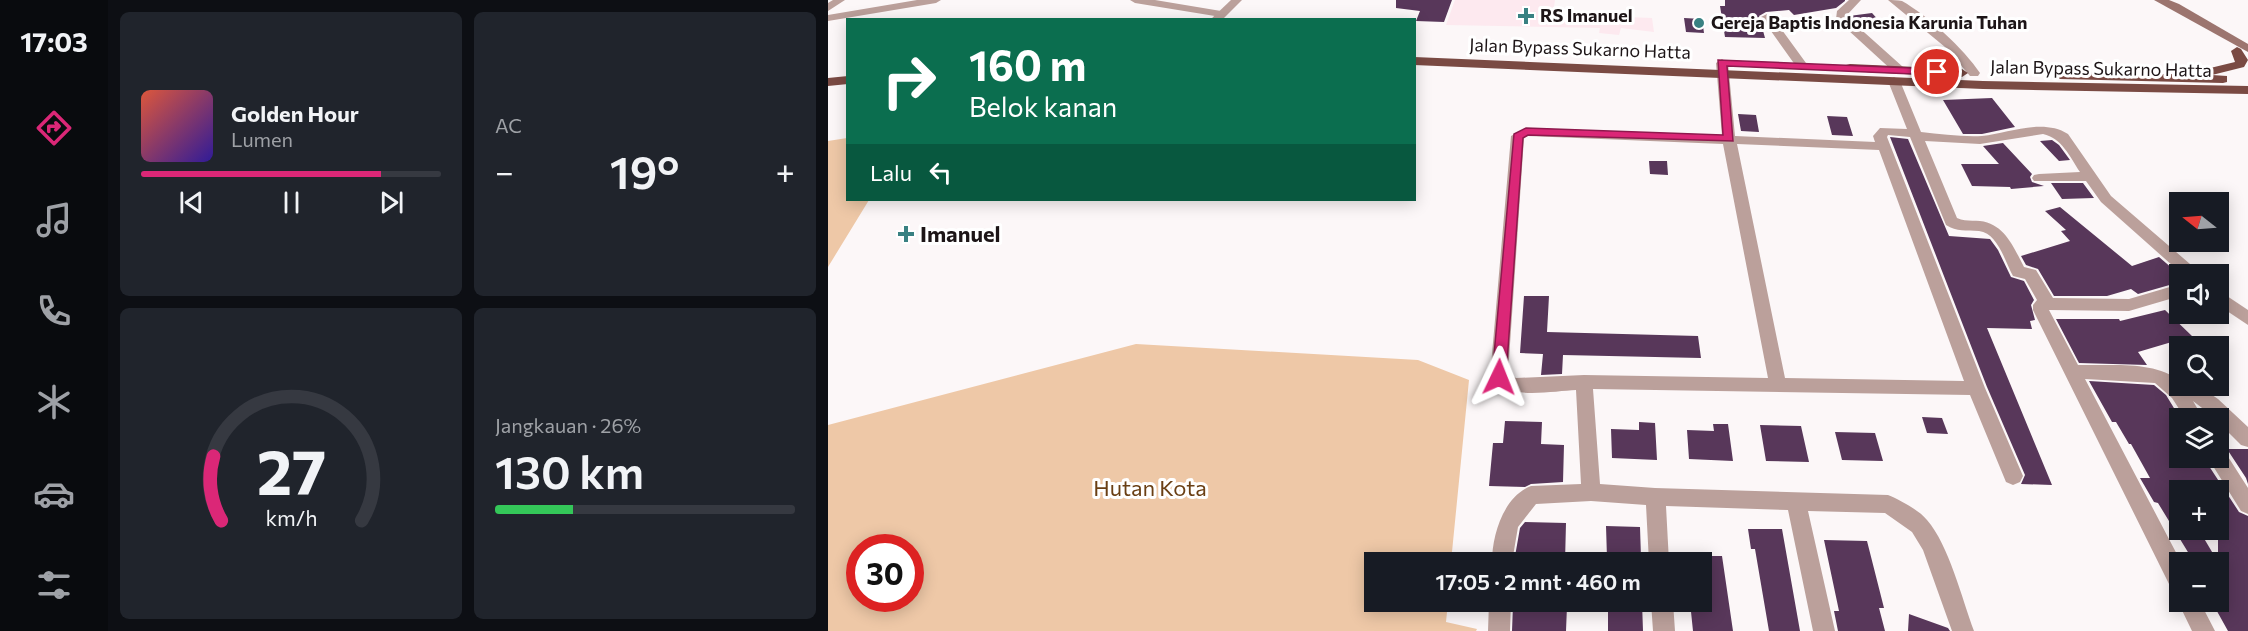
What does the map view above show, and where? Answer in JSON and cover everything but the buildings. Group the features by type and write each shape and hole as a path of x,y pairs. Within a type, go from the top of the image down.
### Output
{"highway":[{"name":"Jalan Bypass Sukarno Hatta","path":"1416,51 1606,64 2248,87"},
{"path":"2173,77 2209,73 2240,64 2244,52"},
{"name":"Jalan Bypass Sukarno Hatta","path":"1416,61 1562,62"},
{"name":"Jalan Bypass Sukarno Hatta","path":"1722,67 1802,66 1897,76 1974,73 2173,77 2248,87"},
{"path":"828,72 846,70"},
{"path":"828,82 846,80"}],"main road":[{"path":"2165,1 2167,9 2244,52"}],"street":[{"path":"828,8 840,0"},
{"path":"828,18 936,0"},
{"path":"1135,0 1194,10 1218,17 1237,0"},
{"path":"1856,0 1842,11 1840,17 1897,76 1915,134 1951,221 1960,226 1986,226 1994,230 2019,272 2030,274 2048,304"},
{"path":"1893,0 1959,54 1971,66 1974,73"},
{"path":"1194,10 1200,18"},
{"path":"1767,17 1802,66"},
{"path":"1722,67 1729,138 1778,386"},
{"path":"2013,476 1976,388 1884,146 1881,132 1970,140 1993,139 2043,130 2052,132 2063,137 2115,209 2179,264"},
{"path":"1884,146 1729,138 1526,132 1518,136 1499,377 1507,383 1516,385 1584,382 1976,388"},
{"path":"2039,178 2090,176"},
{"path":"2169,293 2129,305 2041,305 2043,316 2169,561"},
{"path":"2229,305 2248,319"},
{"path":"2073,372 2154,375 2169,380"},
{"path":"1584,382 1591,492"},
{"path":"2199,396 2212,404 2248,439"},
{"path":"2224,468 2248,505"},
{"path":"1504,552 1508,525 1515,509 1531,495 1591,492 1888,504 1919,525 1932,545 1963,631"},
{"path":"1655,496 1658,552"},
{"path":"1796,500 1824,631"},
{"path":"1498,631 1499,612"},
{"path":"1663,612 1664,631"},
{"path":"2194,612 2204,631"}],"shaded area":[{"name":"RS Imanuel","path":"1455,0 1555,0 1553,14 1652,18 1654,32 1621,28 1619,35 1599,33 1600,28 1446,25"}],"green space":[{"path":"846,138 846,201 868,201 828,267 828,141"},
{"name":"Hutan Kota","path":"1136,344 1418,360 1469,380 1452,552 1364,552 1364,612 1447,612 1446,622 1477,629 1476,631 828,631 828,425"}],"place":[{"name":"RS Imanuel","path":"1526,16"},
{"name":"Gereja Baptis Indonesia Karunia Tuhan","path":"1699,23"},
{"name":"Imanuel","path":"906,234"}],"route":[{"path":"1499,377 1518,136 1526,132 1729,138 1722,63 1937,72"}]}
